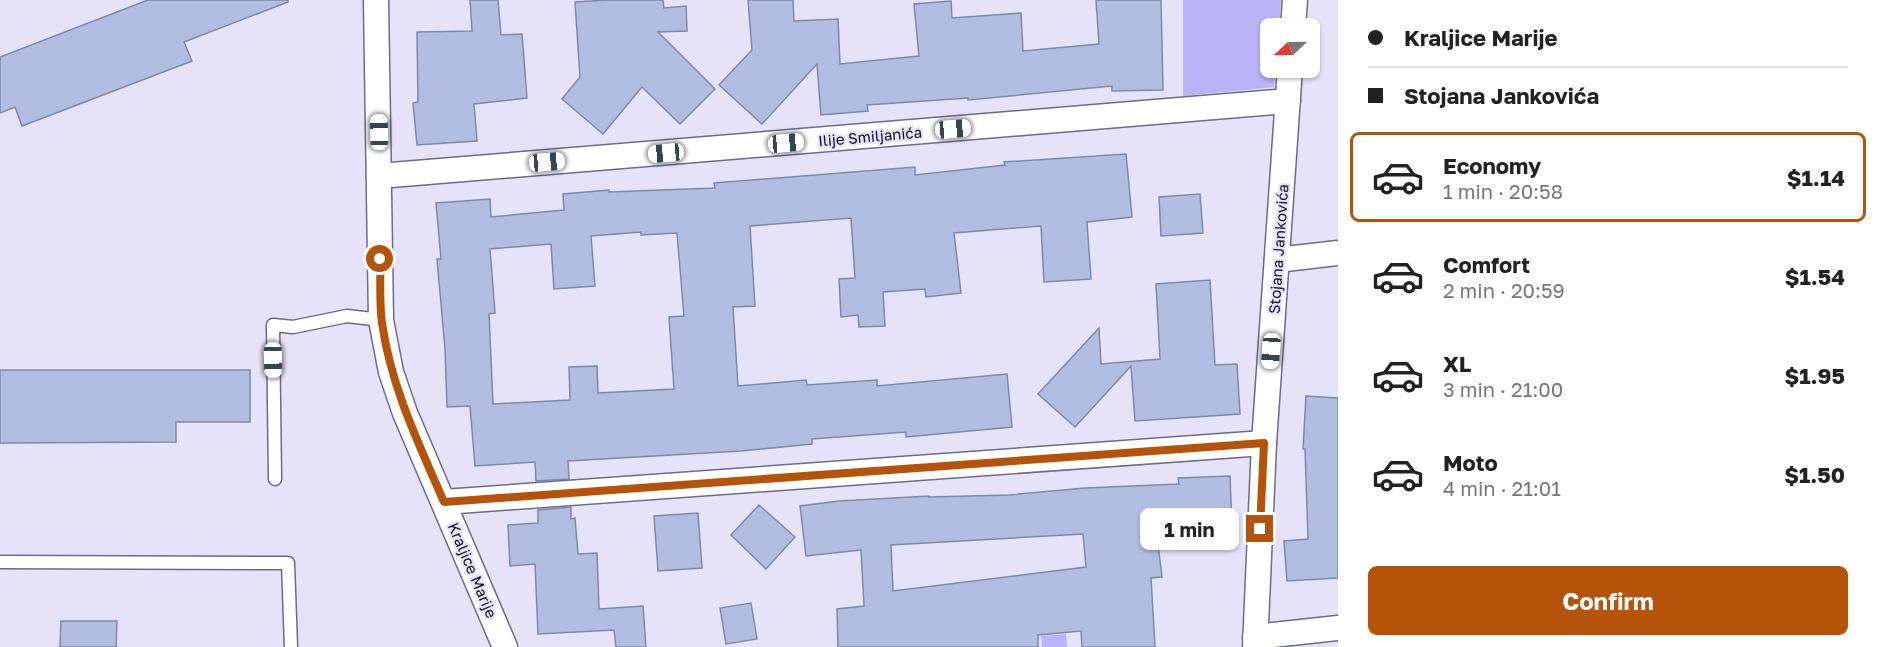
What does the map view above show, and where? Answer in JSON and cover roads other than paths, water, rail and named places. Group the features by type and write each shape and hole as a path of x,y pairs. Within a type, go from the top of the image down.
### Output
{"street":[{"name":"Kraljice Marije","path":"376,0 381,320 391,372 405,414 505,647"},
{"path":"1294,18 1295,0"},
{"name":"Stojana Jankovića","path":"1255,642 1264,443 1289,78"},
{"name":"Ilije Smiljanića","path":"380,176 1288,101"},
{"path":"1277,260 1338,253"},
{"path":"444,502 1264,443"},
{"path":"1255,642 1338,628"}],"lane":[{"path":"274,479 273,325 293,327 347,316 381,320"},
{"path":"0,562 288,563 291,647"}]}
